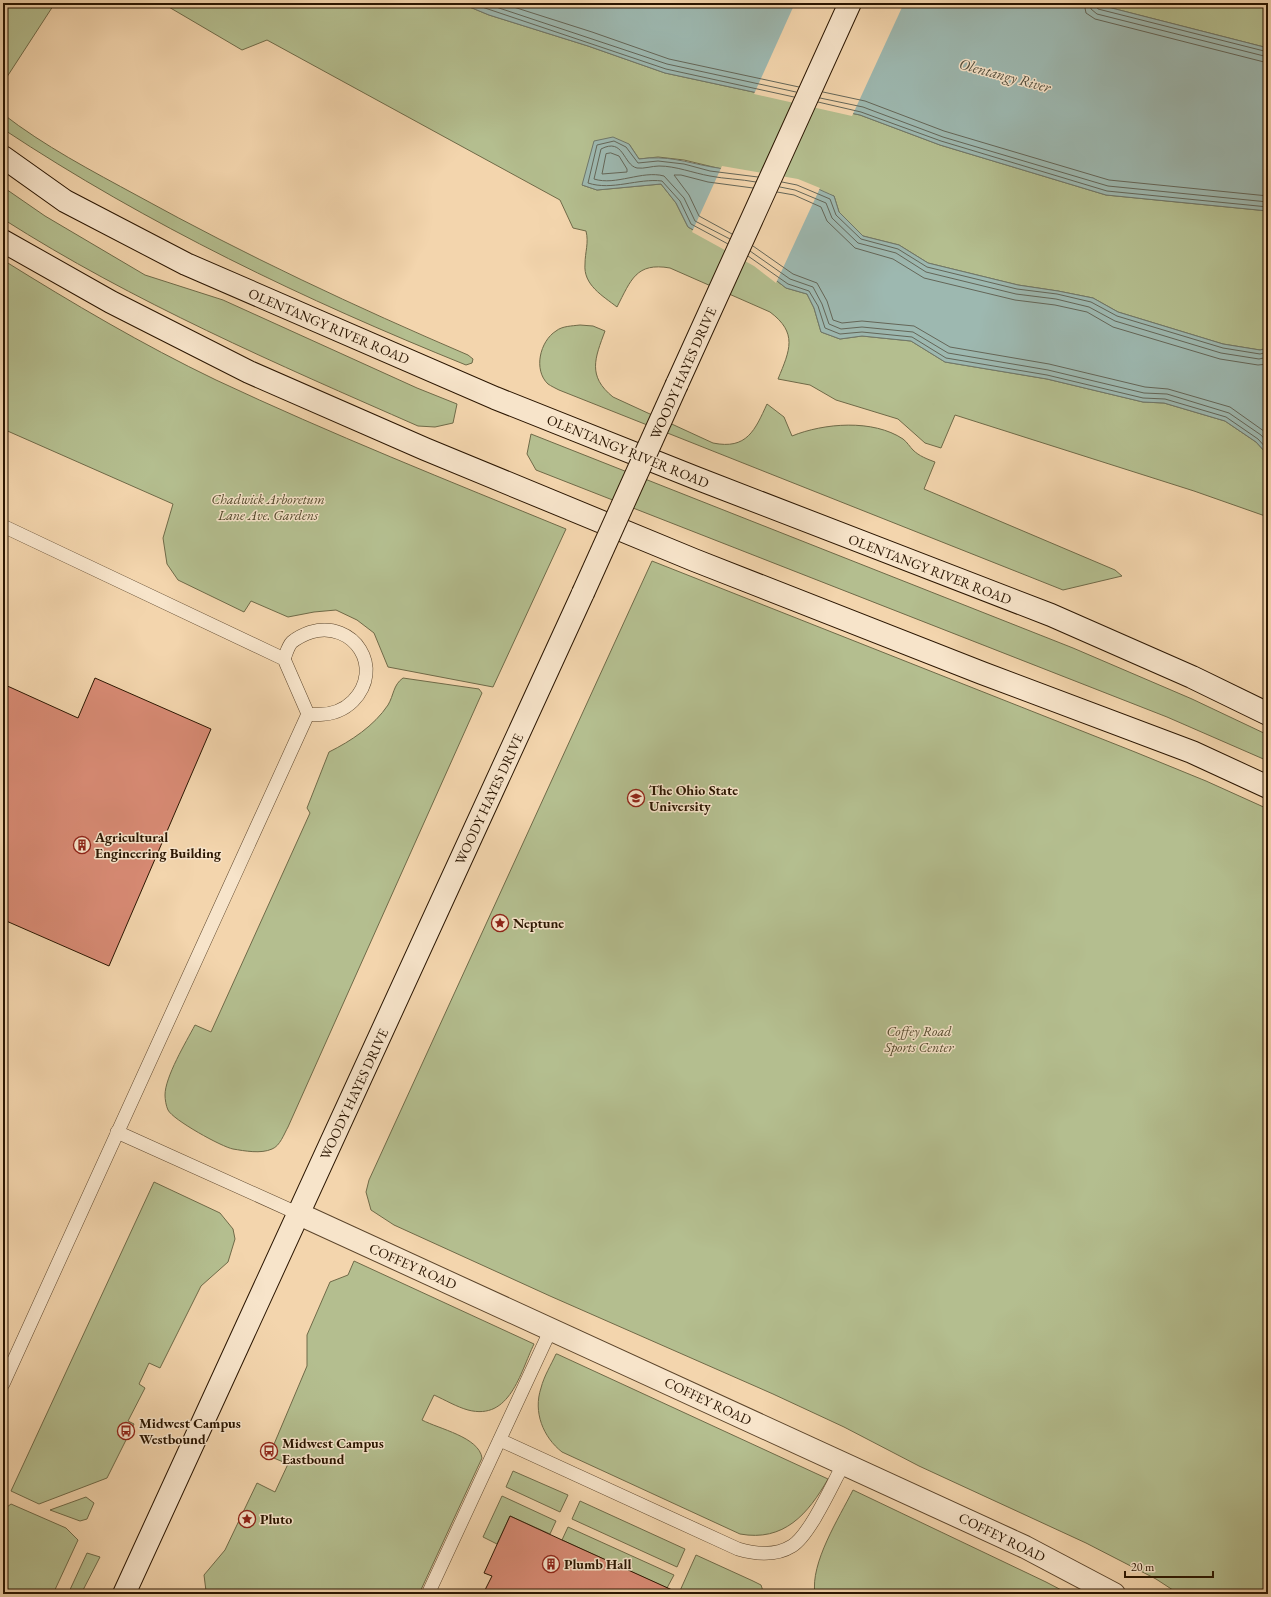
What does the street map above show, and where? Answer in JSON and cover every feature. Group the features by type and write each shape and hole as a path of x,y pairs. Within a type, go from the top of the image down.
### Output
{"main road":[{"name":"WOODY HAYES DRIVE","path":"124,1594 583,593 850,3"},
{"name":"OLENTANGY RIVER ROAD","path":"3,158 65,201 186,264 495,398 696,478 1051,615 1192,677 1268,714"},
{"path":"3,241 111,302 249,372 425,449 694,560 982,673 1192,752 1268,787"},
{"name":"COFFEY ROAD","path":"299,1214 1025,1547 1114,1594"}],"lane":[{"path":"3,526 284,659 308,714 3,1384"},
{"path":"284,659 292,643 305,634 323,629 338,632 352,639 363,653 367,667 366,681 359,695 348,706 334,713 322,716 308,714"},
{"path":"117,1132 299,1214"},
{"path":"428,1594 551,1329"},
{"path":"500,1440 738,1549 755,1554 771,1553 792,1546 804,1535 844,1464"}],"green space":[{"path":"3,3 55,3 3,83"},
{"path":"162,3 460,3 489,15 588,46 665,73 860,115 940,145 1106,195 1268,211 1268,348 1260,350 1223,344 1118,312 1093,298 1018,285 928,263 899,245 863,236 839,212 834,196 684,160 658,157 639,159 629,144 582,185 597,190 661,184 676,203 688,227 755,264 786,288 807,294 814,308 821,332 840,339 862,336 911,341 945,362 1047,379 1143,402 1164,403 1225,421 1256,442 1268,455 1268,517 1194,491 955,415 941,448 925,443 898,419 836,400 810,385 778,379 786,359 789,342 785,327 779,320 770,312 670,268 649,268 636,275 626,289 617,307 600,294 587,278 585,271 587,244 586,231 573,228 560,200 267,40 242,50"},
{"path":"1092,3 1268,3 1268,48"},
{"path":"3,114 35,137 69,158 178,218 301,280 468,355 473,359 472,363 466,365 346,314 228,259 171,229 58,164 3,129"},
{"path":"3,187 45,216 145,275 223,300 417,388 457,404 453,423 435,427 418,426 259,355 154,305 52,249 3,219"},
{"name":"Chadwick Arboretum Lane Ave. Gardens","path":"3,260 108,323 162,353 216,380 346,438 566,529 493,687 388,667 374,633 357,620 336,610 288,617 251,601 244,612 178,580 167,564 163,538 173,504 3,429"},
{"path":"567,326 593,326 605,331 596,358 596,374 599,382 613,397 713,443 734,444 742,441 754,430 767,404 784,417 792,436 819,428 833,426 848,425 878,428 903,439 918,454 935,462 924,489 1115,570 1122,576 1063,590 559,390 548,384 543,378 540,364 542,348 550,336 558,329"},
{"path":"531,434 1073,648 1192,699 1268,735 1268,761 1167,717 536,470 527,454"},
{"name":"Coffey Road Sports Center","path":"652,561 1135,752 1206,781 1268,809 1268,1594 1179,1594 1156,1579 1086,1543 919,1466 844,1427 394,1225 371,1210 366,1192 369,1180"},
{"path":"403,678 479,689 482,693 282,1140 268,1151 258,1152 227,1147 198,1132 179,1120 168,1110 165,1095 168,1079 195,1025 211,1032 310,813 307,808 329,752 354,738 376,720 388,705 395,687"},
{"path":"154,1182 220,1213 233,1229 235,1239 228,1262 201,1286 160,1368 149,1363 139,1384 145,1388 128,1421 134,1424 107,1478 39,1504 11,1491"},
{"path":"354,1261 534,1344 524,1368 512,1392 504,1402 494,1408 482,1412 468,1410 434,1395 422,1420 457,1434 474,1444 482,1458 419,1594 213,1594 206,1591 204,1575 225,1550 257,1483 275,1492 288,1464 269,1456 307,1366 307,1335 330,1282 348,1275"},
{"path":"556,1354 828,1479 812,1503 793,1523 770,1534 740,1534 562,1452 555,1446 541,1423 538,1406 542,1384"},
{"path":"513,1471 568,1495 560,1512 506,1487"},
{"path":"853,1490 1069,1594 815,1594 817,1569 821,1555"},
{"path":"502,1496 556,1521 550,1534 510,1516 497,1544 483,1537"},
{"path":"86,1497 94,1503 87,1519 80,1521 50,1510"},
{"path":"580,1501 685,1549 677,1567 572,1519"},
{"path":"11,1504 66,1528 78,1540 53,1594 3,1594 3,1510"},
{"path":"568,1527 674,1575 667,1588 562,1540"},
{"path":"87,1553 100,1557 81,1594 68,1594"},
{"path":"696,1555 761,1585 764,1594 679,1593"}],"water":[{"name":"Olentangy River","path":"460,3 1092,3 1268,48 1268,211 1106,195 940,145 860,115 665,73 588,46 489,15"},
{"path":"613,137 629,144 639,159 667,158 712,167 776,176 811,186 834,196 839,212 863,236 899,245 928,263 1018,285 1093,298 1118,312 1223,344 1260,350 1268,348 1268,455 1256,442 1225,421 1164,403 1143,402 1047,379 945,362 911,341 862,336 840,339 821,332 814,308 807,294 786,288 755,264 688,227 676,203 661,184 597,190 582,185 594,141"}],"pier":[{"path":"795,3 904,3 852,116 754,94"},
{"path":"722,166 798,179 820,188 776,283 754,266 692,232"}],"building":[{"name":"Agricultural Engineering Building","path":"95,678 211,729 109,966 4,920 3,923 3,684 78,718"},
{"name":"Plumb Hall","path":"510,1516 681,1594 483,1594 492,1576 484,1573"}],"place":[{"name":"The Ohio State University","path":"636,798"},
{"name":"Agricultural Engineering Building","path":"82,845"},
{"name":"Neptune","path":"500,923"},
{"name":"Midwest Campus Westbound","path":"126,1431"},
{"name":"Midwest Campus Eastbound","path":"269,1451"},
{"name":"Pluto","path":"247,1519"},
{"name":"Plumb Hall","path":"551,1564"}]}
